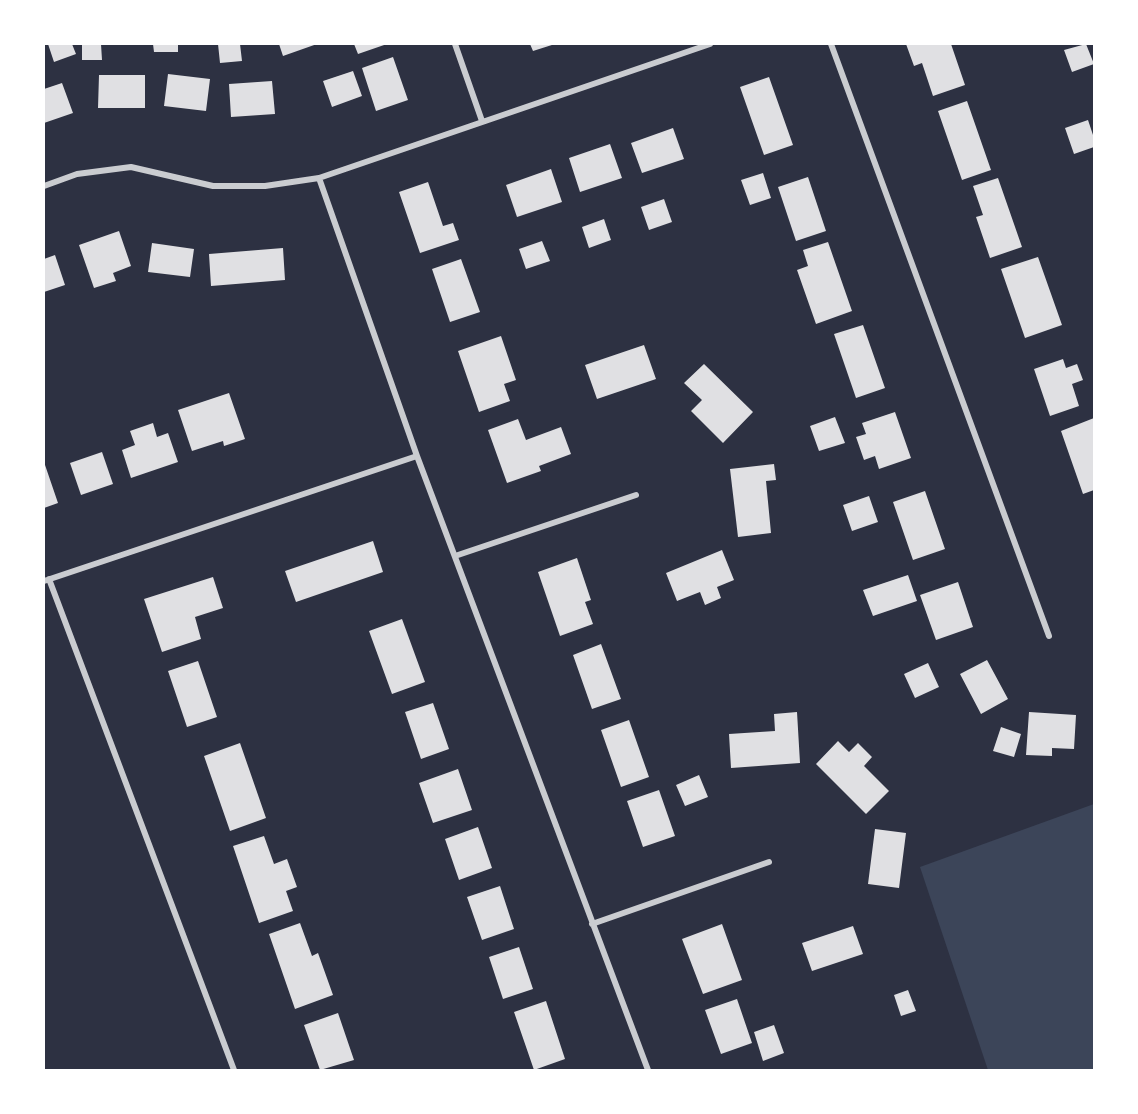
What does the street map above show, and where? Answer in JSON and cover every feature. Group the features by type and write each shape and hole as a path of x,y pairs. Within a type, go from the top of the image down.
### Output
{"street":[{"path":"454,44 482,121"},
{"path":"44,186 77,174 131,167 213,186 265,186 319,178 710,44"},
{"path":"831,44 1049,636"},
{"path":"319,178 417,456 648,1071"},
{"path":"234,1071 46,580 417,456"},
{"path":"455,556 636,495"},
{"path":"592,924 769,862"}],"shaded area":[{"path":"1094,804 1094,1070 988,1070 920,867"}],"building":[{"path":"48,44 72,44 76,54 54,62"},
{"path":"82,44 101,44 102,60 82,60"},
{"path":"153,44 178,44 178,52 154,52"},
{"path":"218,44 240,44 242,61 220,63"},
{"path":"279,44 317,44 283,56"},
{"path":"354,44 387,44 358,54"},
{"path":"530,44 555,44 533,51"},
{"path":"906,44 951,44 965,85 933,96 922,63 914,66"},
{"path":"1086,44 1094,64 1072,72 1064,50"},
{"path":"393,57 408,100 376,111 362,68"},
{"path":"353,71 362,96 332,107 323,81"},
{"path":"168,74 210,79 206,111 164,106"},
{"path":"99,75 145,75 145,108 98,108"},
{"path":"769,77 793,145 764,155 740,87"},
{"path":"272,81 275,114 231,117 229,84"},
{"path":"62,83 73,113 44,123 44,89"},
{"path":"967,101 991,170 962,180 938,111"},
{"path":"1088,120 1094,138 1094,147 1074,154 1065,128"},
{"path":"673,128 684,159 642,173 631,143"},
{"path":"610,144 622,178 580,192 569,158"},
{"path":"551,169 562,202 517,217 506,185"},
{"path":"763,173 771,198 750,205 741,180"},
{"path":"808,177 826,231 796,241 778,187"},
{"path":"998,178 1022,247 990,258 976,217 983,215 973,186"},
{"path":"428,182 443,226 453,223 459,240 420,253 399,192"},
{"path":"664,199 672,222 649,230 641,207"},
{"path":"604,219 611,240 589,248 582,227"},
{"path":"119,231 131,266 113,273 116,281 94,288 79,245"},
{"path":"542,241 550,261 526,269 519,249"},
{"path":"828,242 852,311 816,324 797,270 808,266 803,250"},
{"path":"152,243 194,249 190,277 148,272"},
{"path":"283,248 285,280 211,286 209,254"},
{"path":"55,255 65,285 44,292 44,259"},
{"path":"1038,257 1062,325 1025,338 1001,269"},
{"path":"461,259 480,312 450,322 432,269"},
{"path":"863,325 885,388 856,398 834,334"},
{"path":"501,336 516,380 504,384 510,401 479,412 458,351"},
{"path":"644,345 656,379 597,399 585,365"},
{"path":"1063,359 1066,368 1077,364 1083,380 1072,384 1079,406 1050,416 1034,369"},
{"path":"704,364 753,412 723,443 691,411 702,400 684,383"},
{"path":"229,393 245,439 224,446 223,441 192,451 178,410"},
{"path":"895,412 911,458 879,469 875,456 864,460 856,437 866,434 862,423"},
{"path":"835,417 845,443 819,451 810,426"},
{"path":"1094,418 1094,490 1083,494 1061,431"},
{"path":"518,419 526,440 561,427 571,454 539,466 541,471 507,483 488,430"},
{"path":"153,423 157,437 168,433 178,462 131,478 122,450 135,445 130,431"},
{"path":"102,452 113,484 81,495 70,463"},
{"path":"44,462 58,503 44,508"},
{"path":"774,464 776,480 766,481 771,533 738,537 730,469"},
{"path":"925,491 945,549 913,560 893,502"},
{"path":"869,496 878,522 852,531 843,505"},
{"path":"373,541 383,572 296,602 285,571"},
{"path":"722,550 734,580 717,587 721,598 705,605 700,592 677,601 666,573"},
{"path":"577,558 591,600 585,602 593,624 560,636 538,572"},
{"path":"908,575 917,601 873,616 863,590"},
{"path":"213,577 223,608 195,617 201,639 162,652 144,599"},
{"path":"958,582 973,627 936,640 920,595"},
{"path":"402,619 425,682 392,694 369,631"},
{"path":"601,644 621,699 592,709 573,655"},
{"path":"987,660 1008,699 981,714 960,674"},
{"path":"198,661 217,717 187,727 168,671"},
{"path":"928,663 939,687 915,698 904,674"},
{"path":"433,703 449,749 421,759 405,712"},
{"path":"797,712 800,763 731,768 729,734 775,731 774,714"},
{"path":"1029,712 1076,715 1074,749 1052,748 1052,756 1026,755"},
{"path":"629,720 649,777 621,787 601,730"},
{"path":"1001,727 1021,734 1014,757 993,751"},
{"path":"838,741 849,752 858,743 872,757 864,766 889,791 866,814 816,764"},
{"path":"240,743 266,818 230,831 204,756"},
{"path":"458,769 472,810 433,823 419,783"},
{"path":"699,775 708,797 685,806 676,785"},
{"path":"659,790 675,836 643,847 627,801"},
{"path":"478,827 492,868 459,880 445,839"},
{"path":"875,829 906,833 899,888 868,884"},
{"path":"264,836 274,864 287,859 297,887 286,891 293,911 259,923 233,846"},
{"path":"500,886 514,929 482,940 467,897"},
{"path":"300,923 312,956 318,953 333,995 295,1009 269,934"},
{"path":"722,924 742,980 703,994 682,939"},
{"path":"853,926 863,954 812,971 802,943"},
{"path":"519,947 533,989 503,999 489,957"},
{"path":"908,990 916,1011 901,1016 894,995"},
{"path":"737,999 752,1043 721,1054 705,1010"},
{"path":"546,1001 565,1059 534,1070 514,1012"},
{"path":"338,1013 354,1060 320,1070 304,1025"},
{"path":"774,1025 784,1053 763,1061 754,1032"}]}
